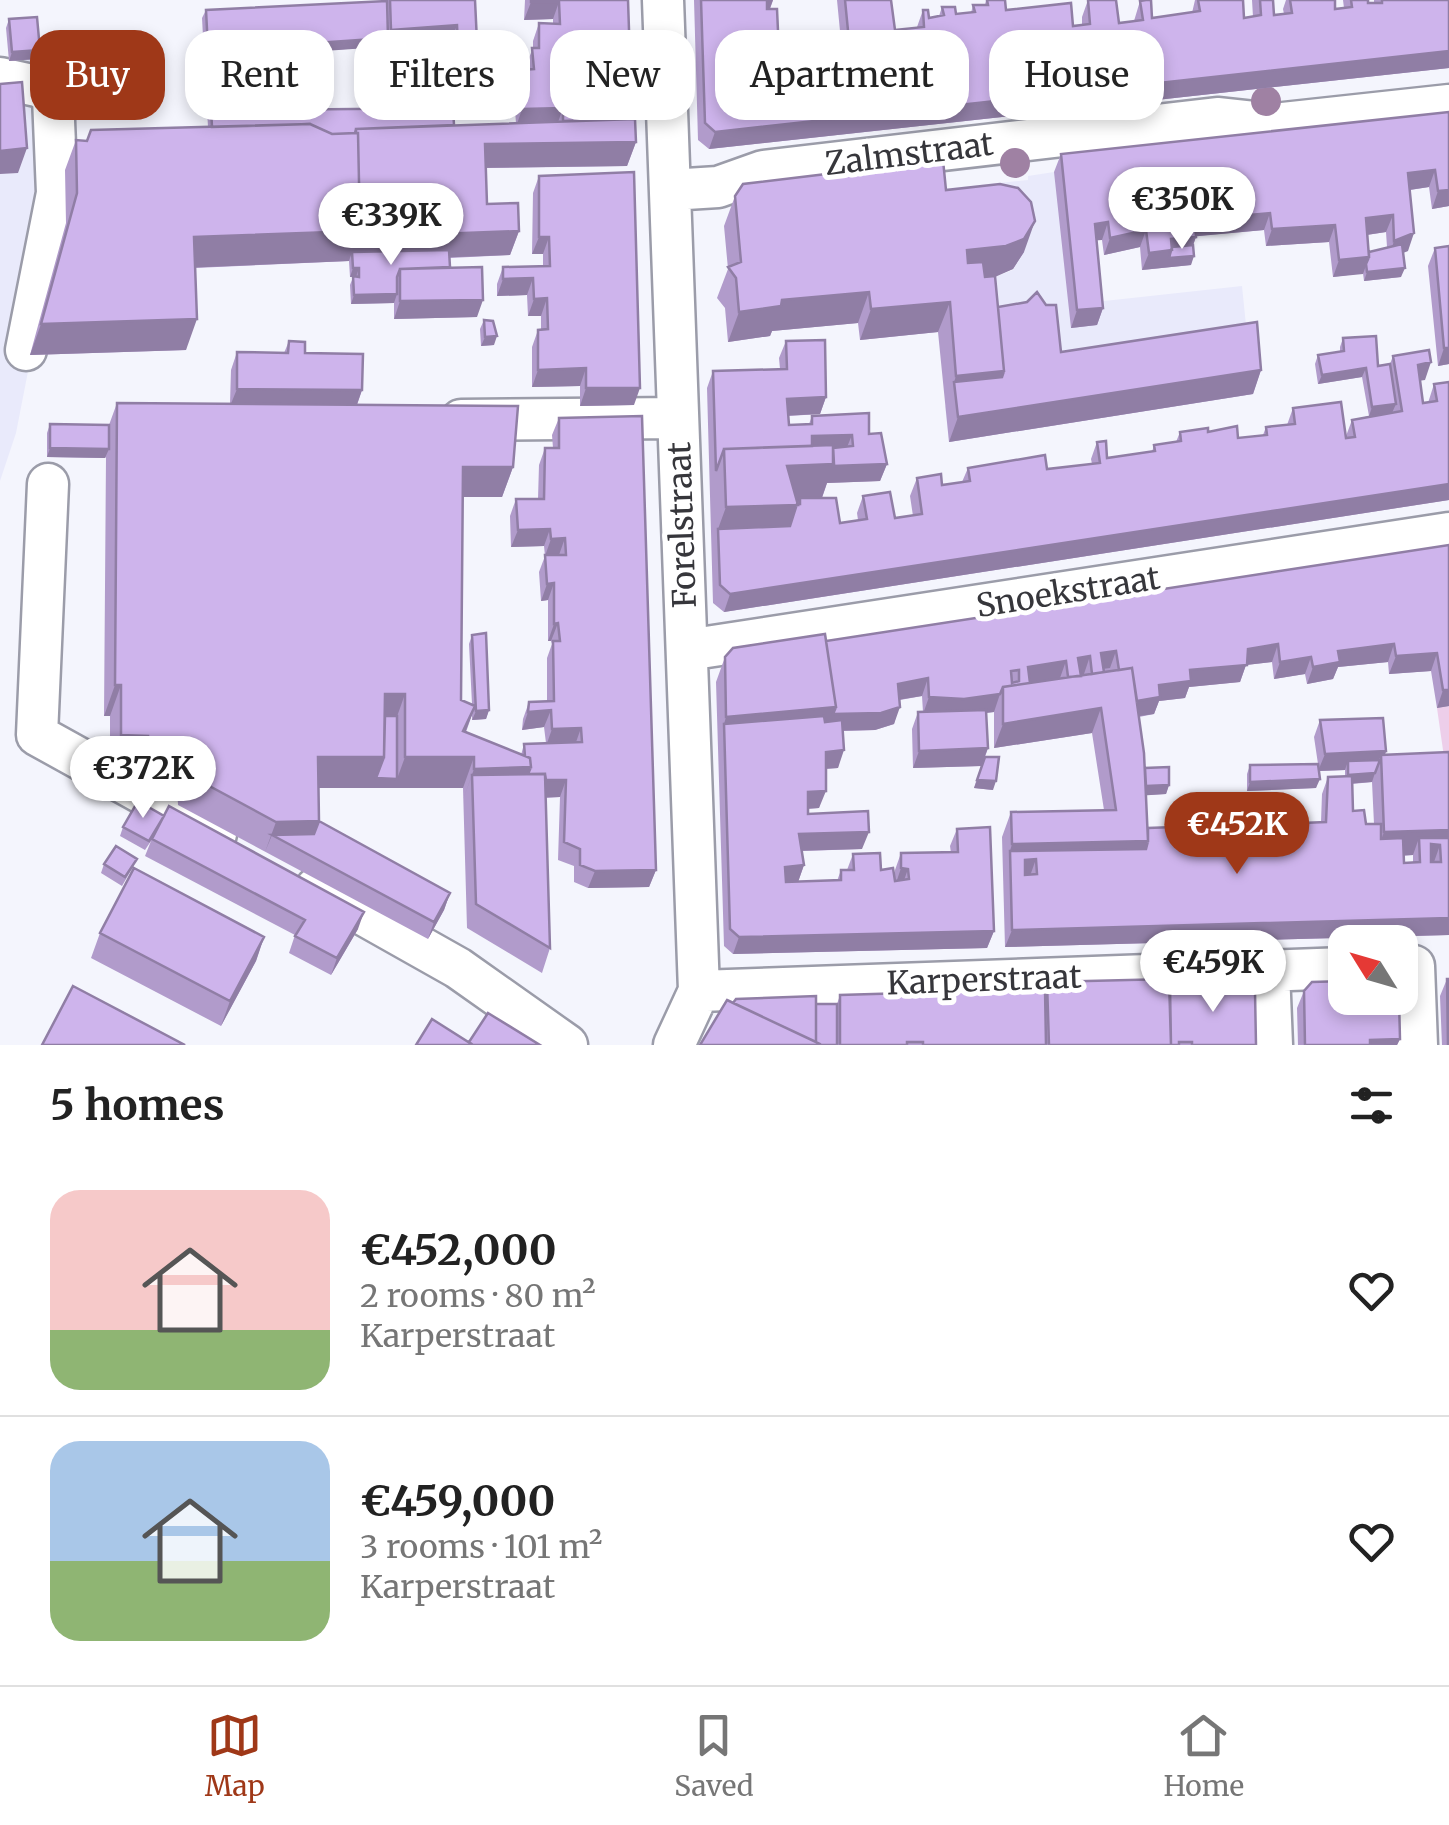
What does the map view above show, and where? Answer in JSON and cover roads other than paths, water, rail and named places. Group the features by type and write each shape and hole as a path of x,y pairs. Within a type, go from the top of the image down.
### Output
{"street":[{"name":"Forelstraat","path":"664,0 699,990 674,1045"},
{"path":"0,78 42,87 52,97 57,193 26,350"},
{"name":"Zalmstraat","path":"670,190 718,187 763,171 1217,118 1274,124 1449,106"},
{"path":"422,420 678,418"},
{"path":"48,484 37,734 458,968 567,1045"},
{"name":"Snoekstraat","path":"687,650 1449,533"},
{"path":"1417,1045 1421,966"},
{"name":"Karperstraat","path":"699,990 1328,969"},
{"path":"1269,971 1272,1045"}]}
